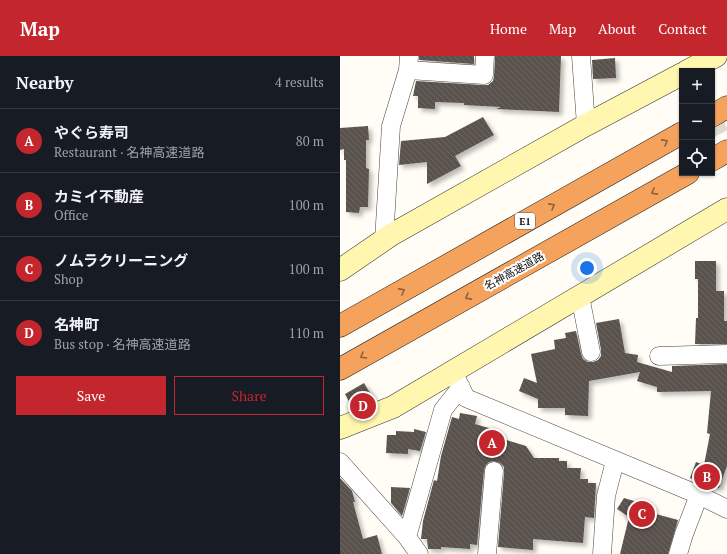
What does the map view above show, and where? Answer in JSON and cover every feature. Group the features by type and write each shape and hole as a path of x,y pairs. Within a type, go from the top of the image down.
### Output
{"highway":[{"path":"715,114 727,107"},
{"name":"E1","path":"340,326 679,135"},
{"path":"715,158 727,151"},
{"name":"名神高速道路","path":"340,370 683,176"}],"street":[{"path":"384,240 390,126 409,63 484,76 485,56"},
{"path":"581,56 586,125"},
{"path":"693,68 716,56"},
{"path":"340,270 384,240 586,125 679,76"},
{"path":"340,428 457,379 580,296 727,209"},
{"path":"580,296 591,352"},
{"path":"659,356 727,354"},
{"path":"457,379 466,398 698,495 727,509"},
{"path":"407,537 443,410 457,379"},
{"path":"602,554 606,496 615,461"},
{"path":"340,462 407,537 419,554"},
{"path":"487,554 494,471"},
{"path":"678,554 698,495"}],"building":[{"path":"419,56 474,56 474,64 419,60"},
{"path":"495,56 561,56 559,112 496,109 501,107 435,102 435,109 418,108 418,96 413,96 416,81 488,85 493,81"},
{"path":"615,58 616,78 593,79 592,60"},
{"path":"483,117 494,135 455,156 461,166 427,184 427,162 399,165 401,141 445,137"},
{"path":"368,126 369,140 366,140 366,168 369,169 368,207 360,207 359,213 346,212 346,160 344,160 344,149 340,150 340,128"},
{"path":"695,261 716,261 716,291 724,291 724,321 727,321 727,344 695,344 696,318 698,318 698,279 695,279"},
{"path":"619,319 625,353 638,355 637,362 672,372 672,366 727,364 727,466 719,488 690,478 696,462 704,465 710,434 707,433 711,391 657,392 657,387 637,381 640,372 589,381 588,416 565,415 565,408 538,408 538,399 519,391 524,378 537,383 531,354 555,349 554,340 566,338 565,333 576,331 583,359 588,362 593,362 598,360 601,356 596,323"},
{"path":"364,383 372,396 352,407 345,394"},
{"path":"460,413 477,416 475,424 492,429 491,433 503,437 503,439 526,446 534,458 559,458 559,461 567,461 567,468 581,468 580,479 588,479 588,483 596,483 594,518 585,517 583,543 533,539 533,550 498,547 504,467 500,463 494,461 489,462 484,470 477,545 470,544 470,549 441,547 441,549 428,549 427,539 421,539 423,521 434,480 437,481 441,456 452,417 459,419"},
{"path":"414,429 426,432 420,451 408,449 408,454 386,453 387,435 396,435 396,431 414,432"},
{"path":"340,478 352,491 355,502 353,502 363,539 377,535 382,554 340,554"},
{"path":"391,487 410,488 402,516 391,503"},
{"path":"624,498 654,507 652,513 678,520 668,554 620,554 629,517 617,509"}],"tunnel":[{"path":"715,124 727,148"}],"place":[{"name":"名神町","path":"363,406"},
{"name":"やぐら寿司","path":"492,443"},
{"name":"カミイ不動産","path":"707,477"},
{"name":"ノムラクリーニング","path":"642,514"}]}
